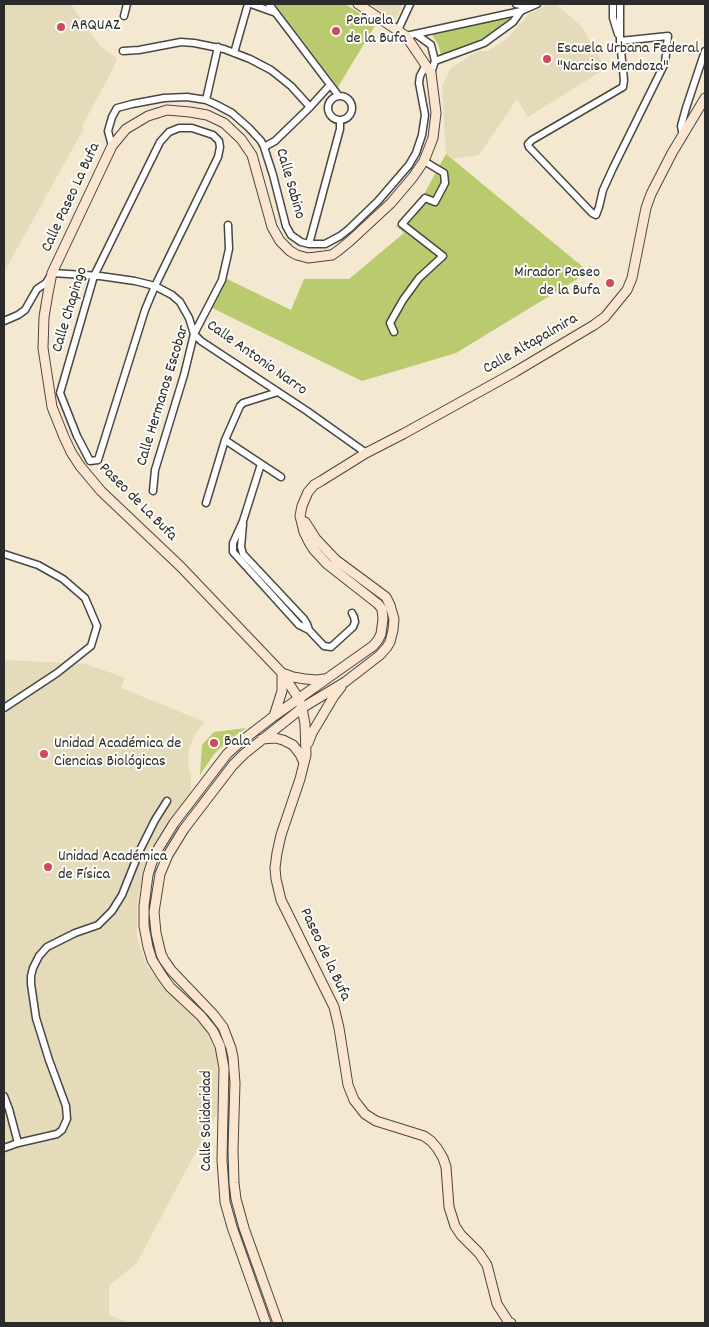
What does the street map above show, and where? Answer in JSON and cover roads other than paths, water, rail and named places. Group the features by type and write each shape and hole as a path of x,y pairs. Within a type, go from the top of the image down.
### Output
{"main road":[{"name":"Calle Paseo La Bufa","path":"52,273 112,146 126,129 148,116 167,110 208,114 241,138 252,155 272,227 280,240 297,255 308,258 332,255 370,224 391,203 424,161 433,138 435,100 428,69 406,36 358,4"},
{"name":"Calle Altapalmira","path":"300,516 304,498 314,486 366,454 515,372 605,317 626,290 632,278 646,208 651,194 705,98"},
{"name":"Paseo de La Bufa","path":"52,273 44,317 43,348 52,407 71,452 101,491 181,567 282,673 290,685"},
{"path":"300,516 304,532 314,550 334,570 378,604 382,609 384,619 381,634 374,646 327,679 301,703"},
{"path":"300,516 324,548 343,566 383,594 392,609 393,626 387,647 380,655 345,682 301,703"},
{"path":"274,716 282,691 282,673 305,680 327,679"},
{"path":"306,748 312,733 334,696 345,682"},
{"name":"Paseo de la Bufa","path":"290,685 301,703 306,724 306,748 304,764 281,835 277,854 276,880 281,900 334,1007 348,1085 358,1107 364,1114 376,1120 424,1136 437,1148 446,1167 449,1206 455,1226 487,1265 497,1304 508,1321 512,1323"},
{"name":"Calle Solidaridad","path":"266,1323 232,1227 226,1202 222,1160 224,1082 222,1056 217,1038 201,1016 170,987 152,960 146,936 144,906 148,875 158,849 174,824 227,754 238,743 274,716 301,703"},
{"name":"Calle Solidaridad","path":"278,1323 244,1228 236,1199 233,1150 235,1083 231,1048 226,1034 213,1014 171,970 164,960 158,944 154,923 155,902 160,874 168,855 184,828 224,776 244,754 301,703"},
{"path":"261,739 275,738 293,745 300,754 304,764"}],"street":[{"path":"124,16 127,4"},
{"path":"234,53 248,4"},
{"path":"251,4 277,13"},
{"path":"269,4 338,95 347,97 352,103 351,115 348,118 340,120 332,118 328,110 329,102 338,95"},
{"path":"398,30 410,4"},
{"path":"516,4 529,8"},
{"path":"406,36 522,11 538,4"},
{"path":"613,4 613,18 620,41"},
{"path":"620,4 620,41 623,87 528,144 592,213 596,215 612,168 665,63 668,36 620,41"},
{"path":"340,120 340,130 309,244 330,242 349,229 378,201 409,165 419,145 424,126 425,115 419,83 420,76 435,61 484,43 513,22 522,11"},
{"path":"416,34 431,46 435,61"},
{"path":"122,52 180,42 194,42 218,47 250,59 270,70 291,86 310,107"},
{"path":"206,100 218,47"},
{"path":"682,136 680,126 705,51"},
{"path":"264,147 275,141 330,85"},
{"name":"Calle Sabino","path":"112,146 108,131 112,116 117,108 164,98 206,100 217,104 249,128 261,141 286,226 291,236 309,244"},
{"name":"Calle Chapingo","path":"179,128 192,128 213,135 219,141 218,157 155,286 145,310 98,460 90,461 76,436 60,393 94,276 160,142 169,132 179,128"},
{"path":"394,332 390,323 402,300 419,278 443,256 402,224 425,198 435,202 445,183 444,173 424,161"},
{"name":"Calle Hermanos Escobar","path":"153,491 155,470 184,375 194,334 222,280 229,249 228,225"},
{"path":"4,321 25,310 37,290 46,283 52,273"},
{"name":"Calle Antonio Narro","path":"52,273 135,281 155,286 172,295 180,302 189,318 194,334 201,341 366,454"},
{"path":"206,503 225,440 240,406 243,403 278,392"},
{"path":"225,440 281,477"},
{"path":"261,464 243,521 241,548 243,554 304,619 309,630 324,646 331,647 354,627 355,622 352,612"},
{"path":"4,554 38,565 63,579 85,598 97,626 91,646 58,673 4,708"},
{"path":"4,1148 58,1134 65,1124 67,1112 36,1018 31,976 33,968 39,956 47,947 75,933 98,925 112,911 122,895 140,850 155,820 167,801"},
{"path":"4,1096 18,1143"}],"place":[{"name":"ARQUAZ","path":"61,27"},
{"name":"Peñuela de la Bufa","path":"336,31"},
{"name":"Escuela Urbana Federal \"Narciso Mendoza\"","path":"547,59"},
{"name":"Mirador Paseo de la Bufa","path":"610,283"},
{"name":"Bala","path":"214,743"},
{"name":"Unidad Académica de Ciencias Biológicas","path":"44,754"},
{"name":"Unidad Académica de Física","path":"48,867"}]}
